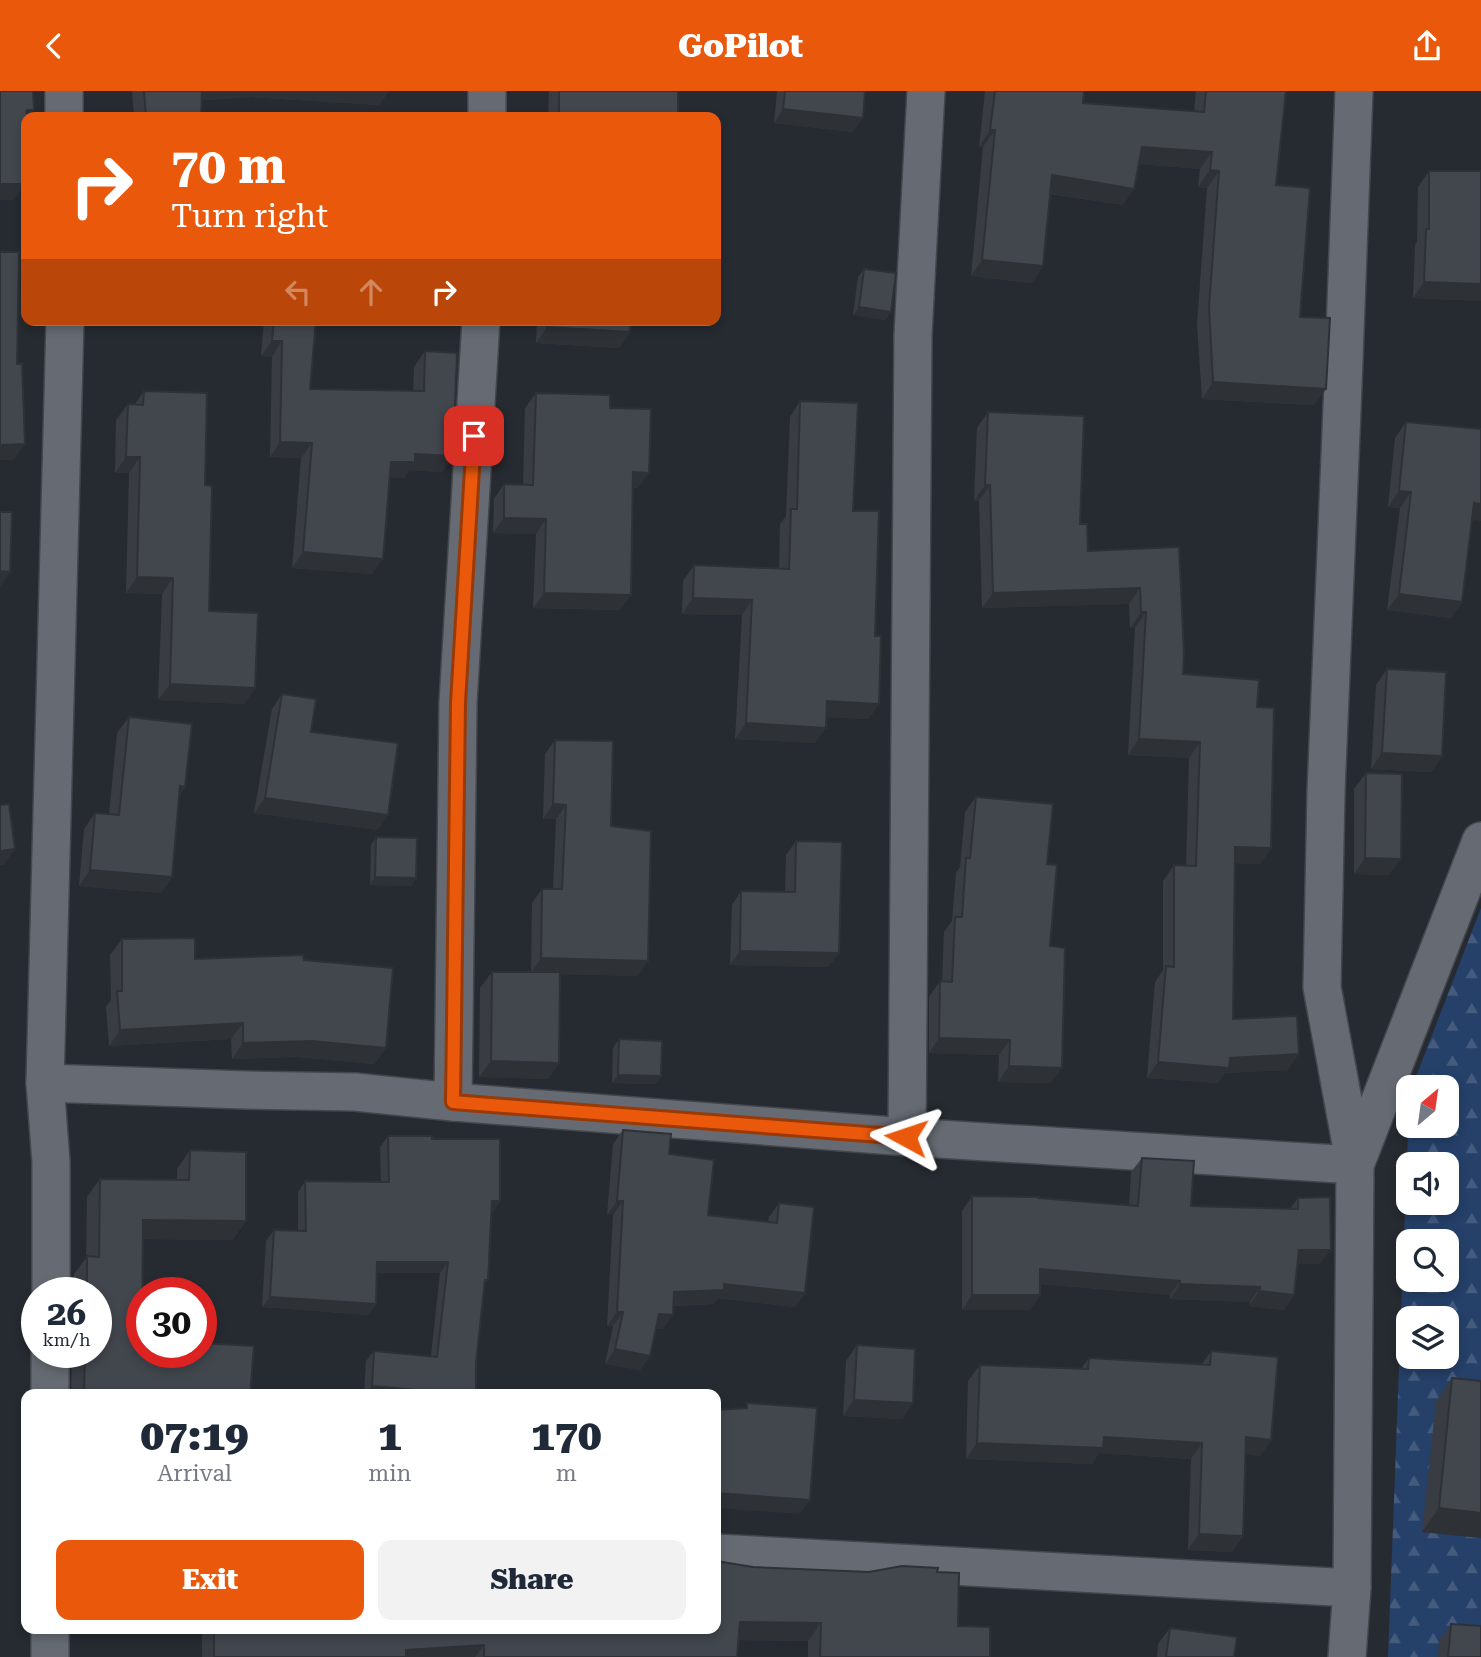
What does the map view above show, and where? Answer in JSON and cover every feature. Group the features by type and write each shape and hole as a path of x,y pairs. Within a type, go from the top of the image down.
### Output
{"street":[{"path":"64,91 64,112"},
{"path":"487,112 488,91"},
{"path":"906,1137 913,335 926,91"},
{"path":"1348,1657 1352,1588 1355,1165 1322,987 1326,792 1354,91"},
{"path":"51,1277 51,1162 45,1083 65,326"},
{"path":"453,1102 458,703 481,326"},
{"path":"1355,1165 1481,841"},
{"path":"45,1083 355,1092 906,1137 1355,1165"},
{"path":"50,1368 50,1389"},
{"path":"721,1553 1352,1588"},
{"path":"50,1634 50,1657"}],"green space":[{"path":"1481,908 1481,1657 1388,1657 1399,1369 1459,1369 1459,1306 1401,1306 1402,1292 1459,1292 1459,1229 1404,1229 1405,1215 1459,1215 1459,1152 1407,1152 1408,1138 1460,1137 1460,1075 1417,1075"}],"building":[{"path":"0,91 33,91 34,110 21,112 21,184 0,184"},
{"path":"144,91 202,91 201,112 146,112"},
{"path":"559,91 678,91 678,112 559,112"},
{"path":"785,91 865,91 863,118 783,109"},
{"path":"995,91 1084,91 1083,103 1204,112 1206,91 1286,91 1276,185 1310,188 1300,317 1330,318 1326,389 1213,382 1209,307 1219,171 1210,170 1212,152 1142,147 1134,189 1052,175 1043,266 982,260 995,130 990,130"},
{"path":"1429,171 1481,171 1481,284 1424,282 1426,229 1429,229"},
{"path":"0,252 19,252 17,364 22,364 25,444 0,445"},
{"path":"864,269 896,273 891,312 859,307"},
{"path":"273,326 315,326 310,389 424,391 425,351 457,353 453,456 415,454 415,462 391,462 383,559 303,552 312,443 280,442 282,341 272,341"},
{"path":"547,326 630,326 630,332"},
{"path":"144,391 207,393 205,485 212,486 209,611 258,613 255,688 170,684 173,578 137,577 140,457 126,457 128,404 143,405"},
{"path":"536,393 610,395 610,408 651,409 649,473 633,472 631,595 544,593 546,519 504,518 504,484 533,485"},
{"path":"800,401 858,403 853,511 879,511 875,636 881,636 879,704 827,701 826,728 746,723 752,600 693,598 694,565 789,569 791,509 797,509"},
{"path":"988,412 1084,416 1080,524 1087,524 1088,551 1179,547 1183,674 1259,680 1257,707 1274,708 1271,848 1235,847 1233,1019 1297,1016 1299,1054 1230,1058 1229,1068 1158,1062 1166,966 1174,967 1174,865 1196,866 1200,742 1139,739 1146,612 1141,612 1140,588 993,593 990,485 985,485"},
{"path":"1406,422 1481,429 1481,504 1474,503 1462,602 1399,594 1411,492 1399,491"},
{"path":"0,512 12,512 10,572 0,571"},
{"path":"1387,669 1446,672 1442,756 1382,753"},
{"path":"282,694 316,699 311,732 398,743 388,815 265,798"},
{"path":"129,717 192,724 185,787 180,786 172,877 90,870 95,813 119,815"},
{"path":"555,740 613,741 611,826 651,831 648,961 541,958 542,889 562,889 566,805 553,804"},
{"path":"1366,773 1402,774 1401,859 1365,858"},
{"path":"976,797 1053,804 1047,864 1057,865 1050,946 1065,948 1062,1068 1009,1066 1010,1040 939,1038 940,981 952,982 955,917 962,917 966,858 970,858"},
{"path":"9,804 15,849 0,851 0,805"},
{"path":"376,837 417,838 416,878 375,877"},
{"path":"796,841 842,842 839,953 740,951 741,891 795,892"},
{"path":"195,938 195,959 303,955 304,960 393,968 386,1048 311,1041 243,1043 243,1023 120,1030 117,991 122,991 122,939"},
{"path":"492,972 560,972 559,1063 491,1061"},
{"path":"619,1039 662,1041 661,1076 618,1075"},
{"path":"623,1130 671,1134 669,1154 714,1160 708,1215 777,1223 779,1203 814,1207 805,1293 724,1284 724,1290 674,1292 673,1315 659,1314 650,1356 615,1349 623,1312 617,1312 623,1201 617,1201"},
{"path":"388,1136 500,1139 500,1201 492,1201 488,1280 485,1280 476,1363 476,1389 372,1386 374,1351 437,1357 448,1262 377,1262 376,1304 270,1297 274,1230 306,1231 305,1181 389,1182"},
{"path":"190,1150 246,1152 246,1221 143,1220 143,1277 126,1277 126,1368 217,1368 217,1344 254,1346 250,1389 84,1389 85,1368 112,1368 112,1277 87,1277 87,1256 99,1257 100,1179 189,1180"},
{"path":"1142,1158 1194,1161 1191,1206 1298,1209 1298,1198 1330,1197 1331,1250 1299,1250 1294,1295 1259,1291 1260,1287 1180,1284 1180,1281 1040,1269 1040,1295 972,1295 972,1196 1039,1197 1138,1206"},
{"path":"857,1345 915,1349 913,1403 854,1400"},
{"path":"1211,1351 1278,1357 1271,1440 1246,1437 1243,1536 1199,1534 1202,1443 1104,1437 1103,1448 977,1443 980,1365 1088,1369 1089,1358 1210,1365"},
{"path":"1452,1378 1481,1381 1481,1513 1439,1508"},
{"path":"747,1403 817,1408 810,1500 721,1493 721,1410 747,1408"},
{"path":"721,1562 753,1567 869,1572 902,1566 938,1568 937,1572 959,1573 958,1626 990,1627 990,1657 820,1657 821,1623 740,1622 737,1657 484,1657 484,1645 406,1650 406,1657 214,1657 214,1634 721,1634"},
{"path":"1451,1624 1481,1626 1481,1657 1448,1657"},
{"path":"1170,1628 1237,1637 1234,1657 1166,1657"}],"route":[{"path":"474,436 458,703 453,1102 906,1137"}]}
